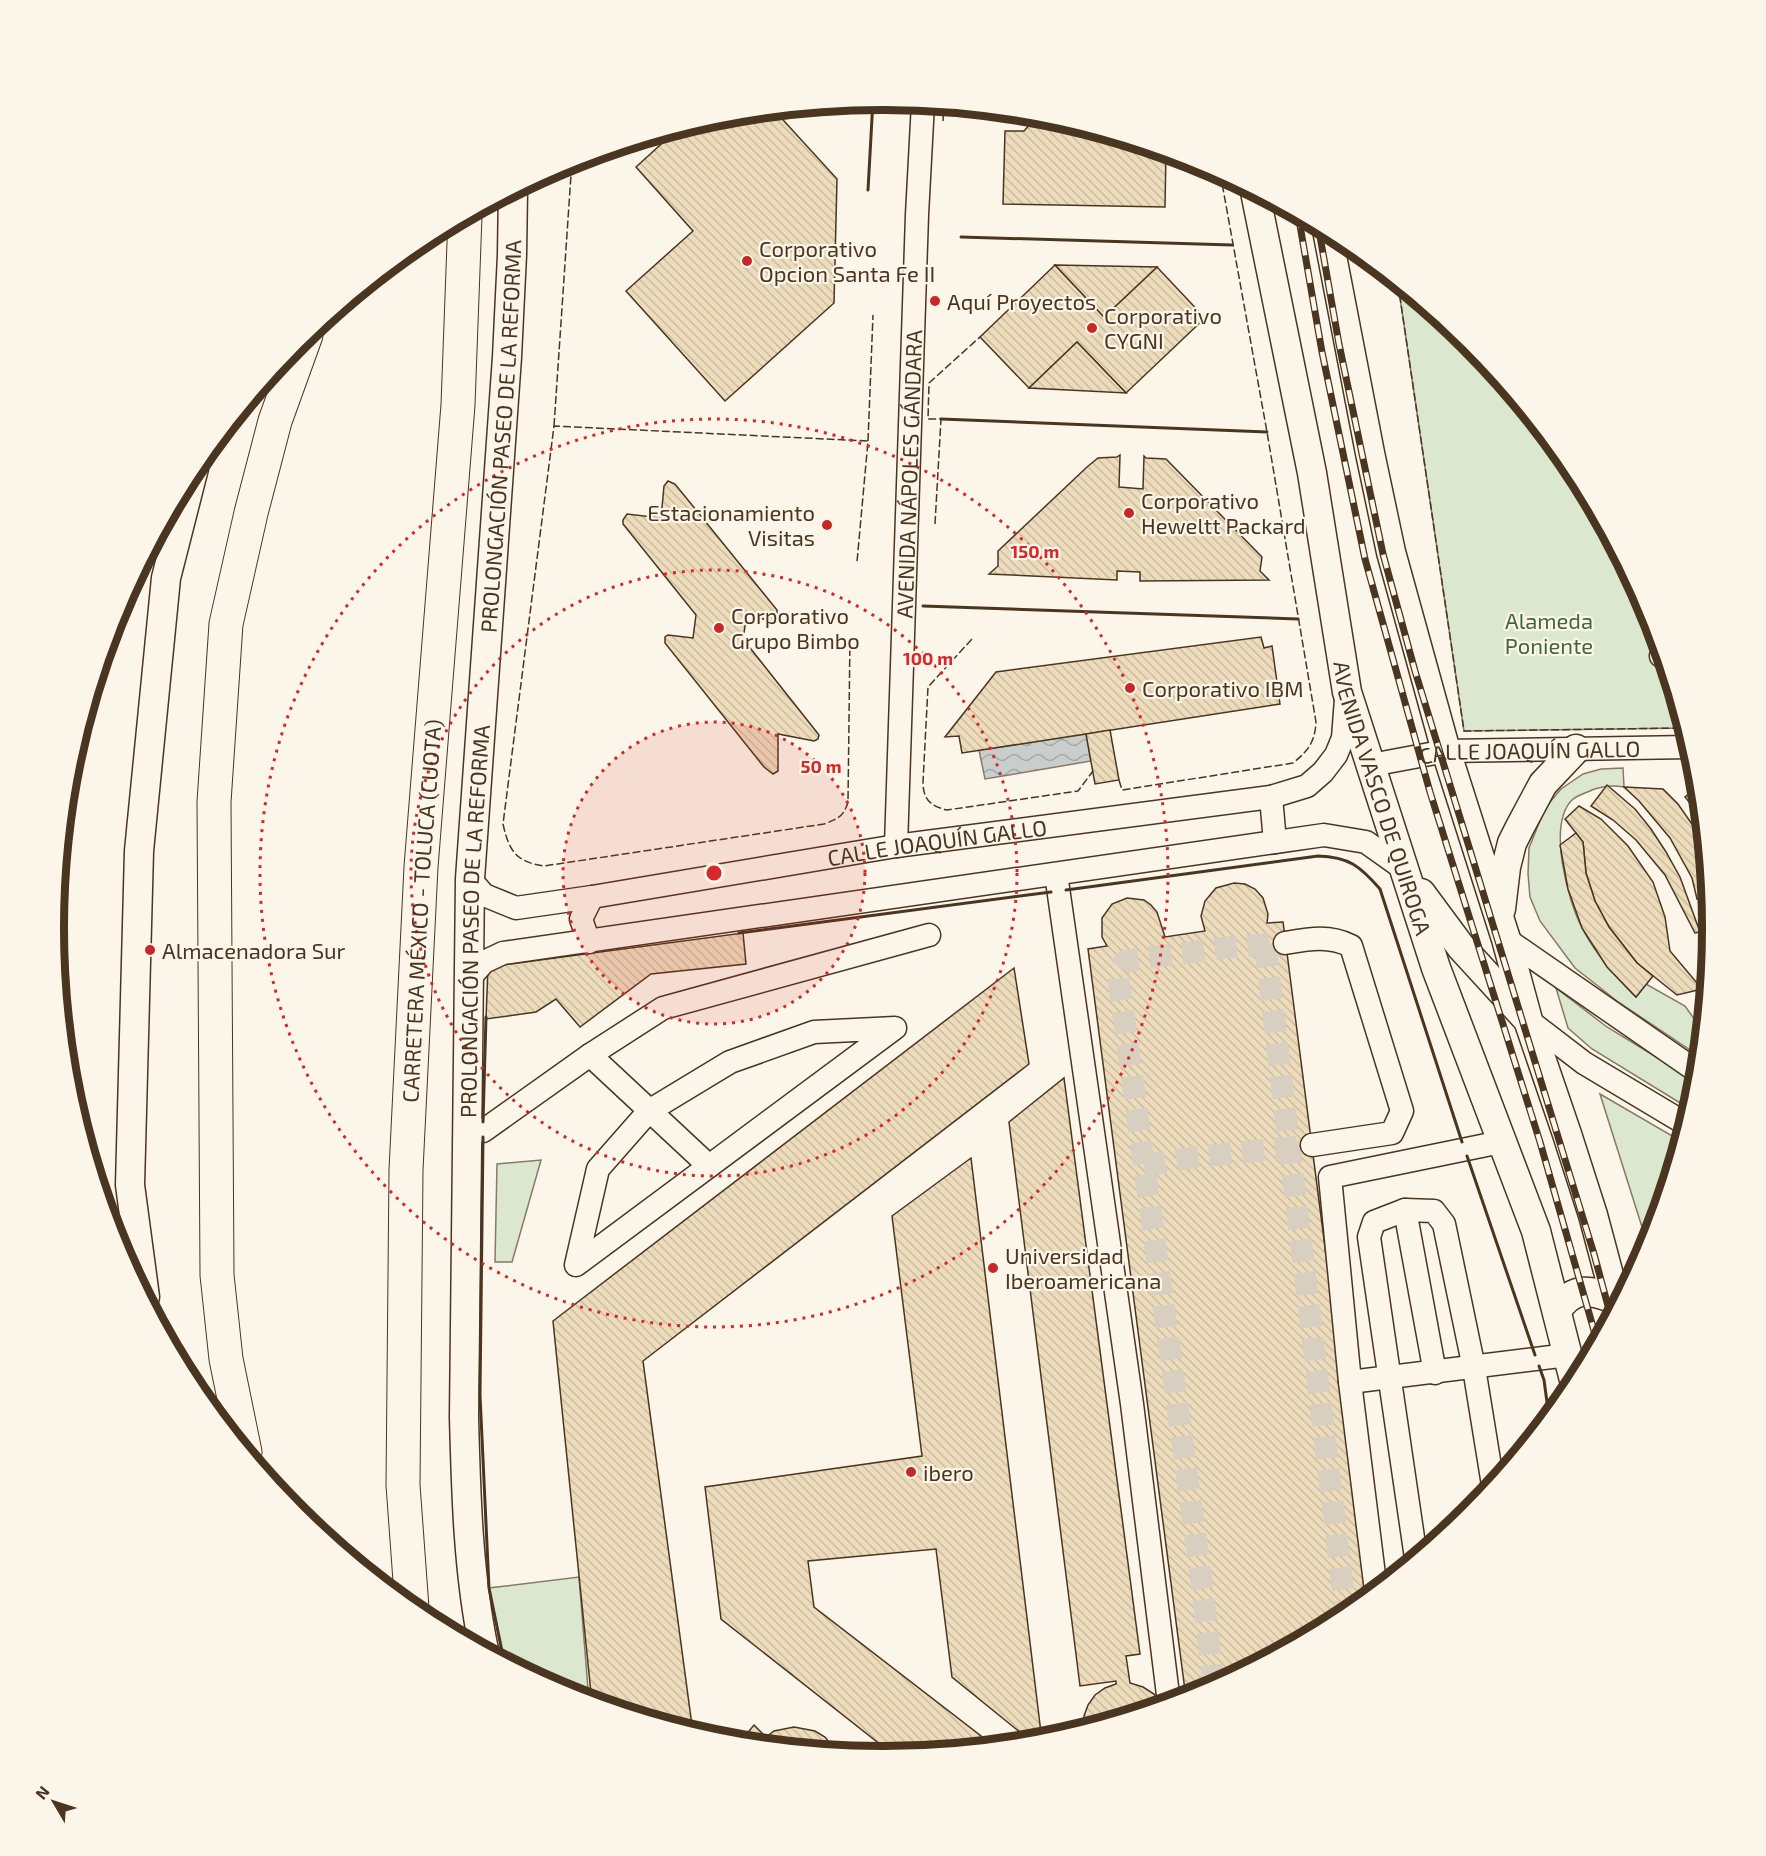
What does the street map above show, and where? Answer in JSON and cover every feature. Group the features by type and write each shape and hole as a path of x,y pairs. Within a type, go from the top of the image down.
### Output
{"highway":[{"name":"CARRETERA MÉXICO - TOLUCA (CUOTA)","path":"411,1596 403,1485 406,1170 422,867 458,405 465,225"},
{"path":"241,1435 225,1359 217,1275 214,802 226,624 275,421 299,354"}],"main road":[{"name":"PROLONGACIÓN PASEO DE LA REFORMA","path":"483,1642 470,1557 464,1417 470,879 507,357 513,198"},
{"name":"AVENIDA VASCO DE QUIROGA","path":"1258,201 1312,473 1347,692 1436,968 1536,1232 1572,1370"},
{"path":"1329,242 1391,552 1446,751 1503,929 1528,1020 1568,1134 1614,1295"},
{"path":"142,1274 130,1185 139,851 166,578 186,499"},
{"path":"1503,929 1506,867 1512,843 1543,784 1576,749"},
{"path":"1404,869 1461,947 1528,1020"},
{"path":"1557,1310 1573,1294 1582,1291 1595,1292 1612,1300"}],"street":[{"name":"AVENIDA NÁPOLES GÁNDARA","path":"896,846 917,215 923,111"},
{"name":"CALLE JOAQUÍN GALLO","path":"470,879 484,895 516,908 896,846 1271,797 1307,786 1323,772 1336,755 1343,738 1347,692"},
{"name":"CALLE JOAQUÍN GALLO","path":"1371,765 1446,751 1681,747"},
{"path":"1271,797 1275,842"},
{"path":"468,980 484,962 503,953 1324,835 1366,842 1404,869"},
{"path":"1056,874 1132,1404 1168,1695"},
{"path":"589,942 581,919 592,897"},
{"path":"1503,929 1689,1066"},
{"path":"466,1132 483,1131 590,1055 663,1008 929,935"},
{"path":"1286,943 1337,939 1351,946 1402,1111 1392,1133 1312,1145"},
{"path":"1528,1020 1584,1063 1679,1120"},
{"path":"895,1028 576,1265 598,1169 649,1111 730,1062 814,1032 895,1028"},
{"path":"590,1055 709,1166"},
{"path":"1375,1582 1350,1382 1330,1177 1501,1142"},
{"path":"1405,1210 1435,1373"},
{"path":"1415,1550 1369,1237 1374,1222 1405,1210 1434,1211 1444,1224 1474,1368 1491,1475"},
{"path":"1350,1382 1568,1355"}],"green space":[{"name":"Alameda Poniente","path":"1399,294 1462,349 1498,388 1564,473 1617,566 1639,615 1658,665 1677,728 1464,731"},
{"path":"1623,768 1624,787 1604,787 1582,794 1572,800 1565,812 1560,844 1571,900 1582,928 1593,947 1606,965 1636,997 1646,984 1685,1006 1696,1021 1692,1051 1617,1001 1575,968 1540,921 1530,897 1529,848 1545,808 1561,789 1583,774 1601,769"},
{"path":"1556,988 1607,1027 1688,1076 1682,1104 1592,1049 1568,1028"},
{"path":"1600,1094 1675,1137 1643,1230"},
{"path":"541,1160 512,1262 495,1262 497,1164"},
{"path":"579,1577 588,1691 502,1652 489,1588"}],"water":[{"path":"1086,734 1091,761 985,779 979,750"}],"building":[{"name":"Corporativo Opcion Santa Fe II","path":"780,117 837,179 834,303 725,401 626,291 693,231 636,167 668,138 723,125"},
{"path":"1031,123 1043,125 1095,137 1166,161 1165,207 1003,204 1005,131 1024,131"},
{"name":"Corporativo CYGNI","path":"1055,265 1104,317 1157,267 1205,318 1126,393 1077,342 1029,388 980,337"},
{"path":"1055,265 1157,267 1104,317"},
{"path":"1077,342 1126,393 1029,388"},
{"name":"Corporativo Heweltt Packard","path":"1120,455 1119,487 1143,489 1144,456 1166,459 1262,557 1260,571 1269,580 1140,581 1140,572 1117,571 1117,580 989,574 998,566 998,551 1087,467 1098,458"},
{"name":"Corporativo Grupo Bimbo","path":"668,481 675,484 777,610 777,620 773,622 747,614 743,639 819,735 814,741 778,734 778,771 773,774 764,767 665,643 665,637 668,635 693,638 696,615 623,524 623,520 627,514 661,518 664,486"},
{"name":"Corporativo IBM","path":"1261,637 1264,648 1272,646 1280,704 962,753 959,736 945,737 996,672"},
{"path":"1110,730 1119,780 1095,784 1086,734"},
{"path":"1607,785 1635,809 1666,852 1680,877 1700,932 1695,933 1665,875 1636,840 1613,820 1591,806"},
{"path":"1624,787 1663,789 1678,804 1695,828 1701,898 1697,899 1692,878 1670,838"},
{"path":"1690,793 1692,805 1685,797"},
{"path":"1579,806 1601,819 1628,846 1653,882 1665,917 1670,951 1700,986 1699,990 1677,995 1637,963 1609,927 1595,901 1586,873 1583,842 1565,819"},
{"path":"1576,833 1583,842 1586,873 1595,901 1609,927 1637,963 1653,976 1636,997 1607,967 1582,928 1568,889 1560,845"},
{"path":"1234,883 1245,884 1255,889 1263,898 1268,914 1267,923 1283,922 1369,1586 1338,1609 1292,1637 1245,1662 1185,1688 1088,949 1107,946 1102,937 1102,918 1112,904 1127,898 1144,900 1151,905 1157,912 1165,937 1205,931 1201,916 1205,901 1216,888"},
{"path":"743,933 746,964 651,974 580,1027 556,999 536,1012 486,1019 488,967"},
{"path":"1014,968 1029,1064 643,1361 692,1724 591,1692 553,1321"},
{"path":"1064,1078 1140,1654 1126,1656 1130,1683 1143,1687 1157,1699 1084,1722 1088,1705 1095,1695 1116,1684 1116,1681 1080,1686 1009,1122"},
{"name":"ibero","path":"971,1158 1041,1731 1022,1734 952,1677 936,1549 808,1561 814,1607 986,1740 937,1745 882,1746 721,1619 705,1487 922,1456 892,1216"},
{"path":"754,1725 766,1737 774,1731 794,1727 815,1731 825,1737 832,1745 776,1739 746,1734"}],"tunnel":[{"path":"1213,1676 1119,983 1119,969 1125,961 1223,948 1285,943"},
{"path":"1265,945 1345,1604"},
{"path":"1144,1166 1195,1157 1304,1146"}],"railway":[{"path":"1300,224 1322,352 1365,559 1430,792 1540,1142 1595,1332"},
{"path":"1320,236 1339,344 1383,554 1415,671 1608,1307"}],"fence":[{"path":"943,121 944,112"},
{"path":"554,426 571,172"},
{"path":"1119,780 1122,790 1293,763 1310,746 1314,735 1316,722 1222,184"},
{"path":"1399,294 1464,731 1677,728"},
{"path":"868,441 873,315"},
{"path":"935,524 941,419 928,419 929,383 980,337"},
{"path":"850,637 848,802 845,811 837,819 824,824 544,866 527,862 515,854 511,848 503,824 554,426 868,441 857,562"},
{"path":"972,639 928,687 923,782 924,793 929,801 947,810 1078,791 1093,771"}],"wall":[{"path":"868,190 872,110"},
{"path":"961,237 1232,245"},
{"path":"941,419 1267,432"},
{"path":"923,606 1298,619"},
{"path":"1066,890 1318,856 1338,858 1353,864 1380,889 1462,1142"},
{"path":"739,933 1051,892"},
{"path":"483,1122 486,1017"},
{"path":"483,1137 480,1395 489,1588 502,1652"},
{"path":"1467,1156 1535,1355"},
{"path":"1539,1366 1544,1380 1547,1405"}],"place":[{"name":"Corporativo Opcion Santa Fe II","path":"747,261"},
{"name":"Aquí Proyectos","path":"935,301"},
{"name":"Corporativo CYGNI","path":"1092,328"},
{"name":"Corporativo Heweltt Packard","path":"1129,513"},
{"name":"Estacionamiento Visitas","path":"827,525"},
{"name":"Corporativo Grupo Bimbo","path":"719,628"},
{"name":"Corporativo IBM","path":"1130,688"},
{"name":"Almacenadora Sur","path":"150,950"},
{"name":"Universidad Iberoamericana","path":"993,1268"},
{"name":"ibero","path":"911,1472"}]}
